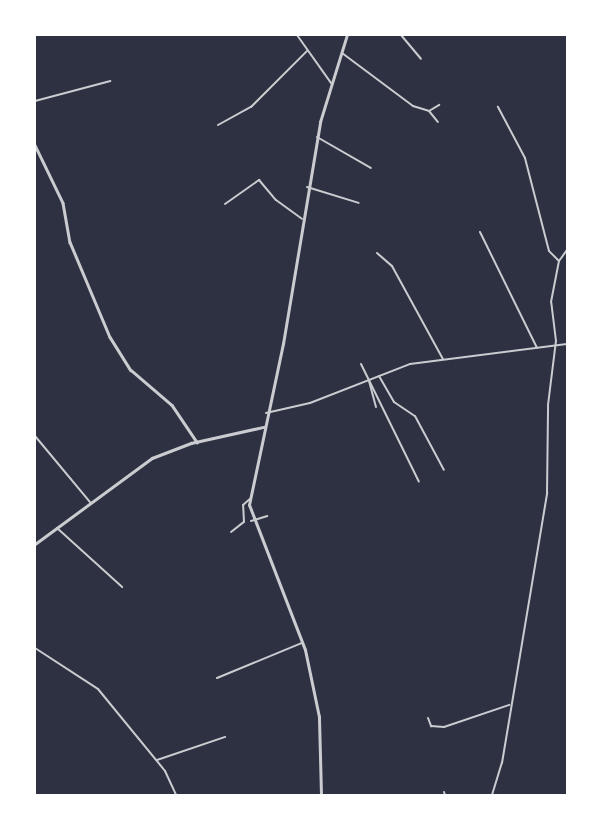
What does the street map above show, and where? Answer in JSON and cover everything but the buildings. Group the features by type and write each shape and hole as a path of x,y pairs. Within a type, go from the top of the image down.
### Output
{"street":[{"path":"297,35 331,83"},
{"path":"322,795 319,717 303,643 252,521 250,500 266,413 283,344 302,219 317,137 346,35"},
{"path":"401,35 421,60"},
{"path":"218,125 251,107 307,51"},
{"path":"341,52 413,106 429,111 438,122"},
{"path":"35,101 110,81"},
{"path":"429,111 439,105"},
{"path":"498,107 525,158 549,251 558,261"},
{"path":"317,137 371,168"},
{"path":"35,144 63,203 70,242 110,337 131,370 172,405 197,442"},
{"path":"225,204 259,180 302,219"},
{"path":"308,187 359,203"},
{"path":"480,232 537,348"},
{"path":"491,795 547,493 555,344 551,302 558,261 567,250"},
{"path":"377,253 392,266 442,359"},
{"path":"266,413 294,408 410,364 442,359 501,356 555,344 567,344"},
{"path":"361,364 418,482"},
{"path":"379,376 394,402 415,416 444,470"},
{"path":"368,379 376,407"},
{"path":"35,544 152,458 197,442 264,427"},
{"path":"35,436 90,502"},
{"path":"232,532 244,522 243,505 250,500"},
{"path":"252,521 267,516"},
{"path":"56,528 122,587"},
{"path":"216,678 303,643"},
{"path":"35,648 98,689 157,760 174,785 176,795"},
{"path":"428,718 431,726 444,726 509,705"},
{"path":"157,760 225,737"}]}
